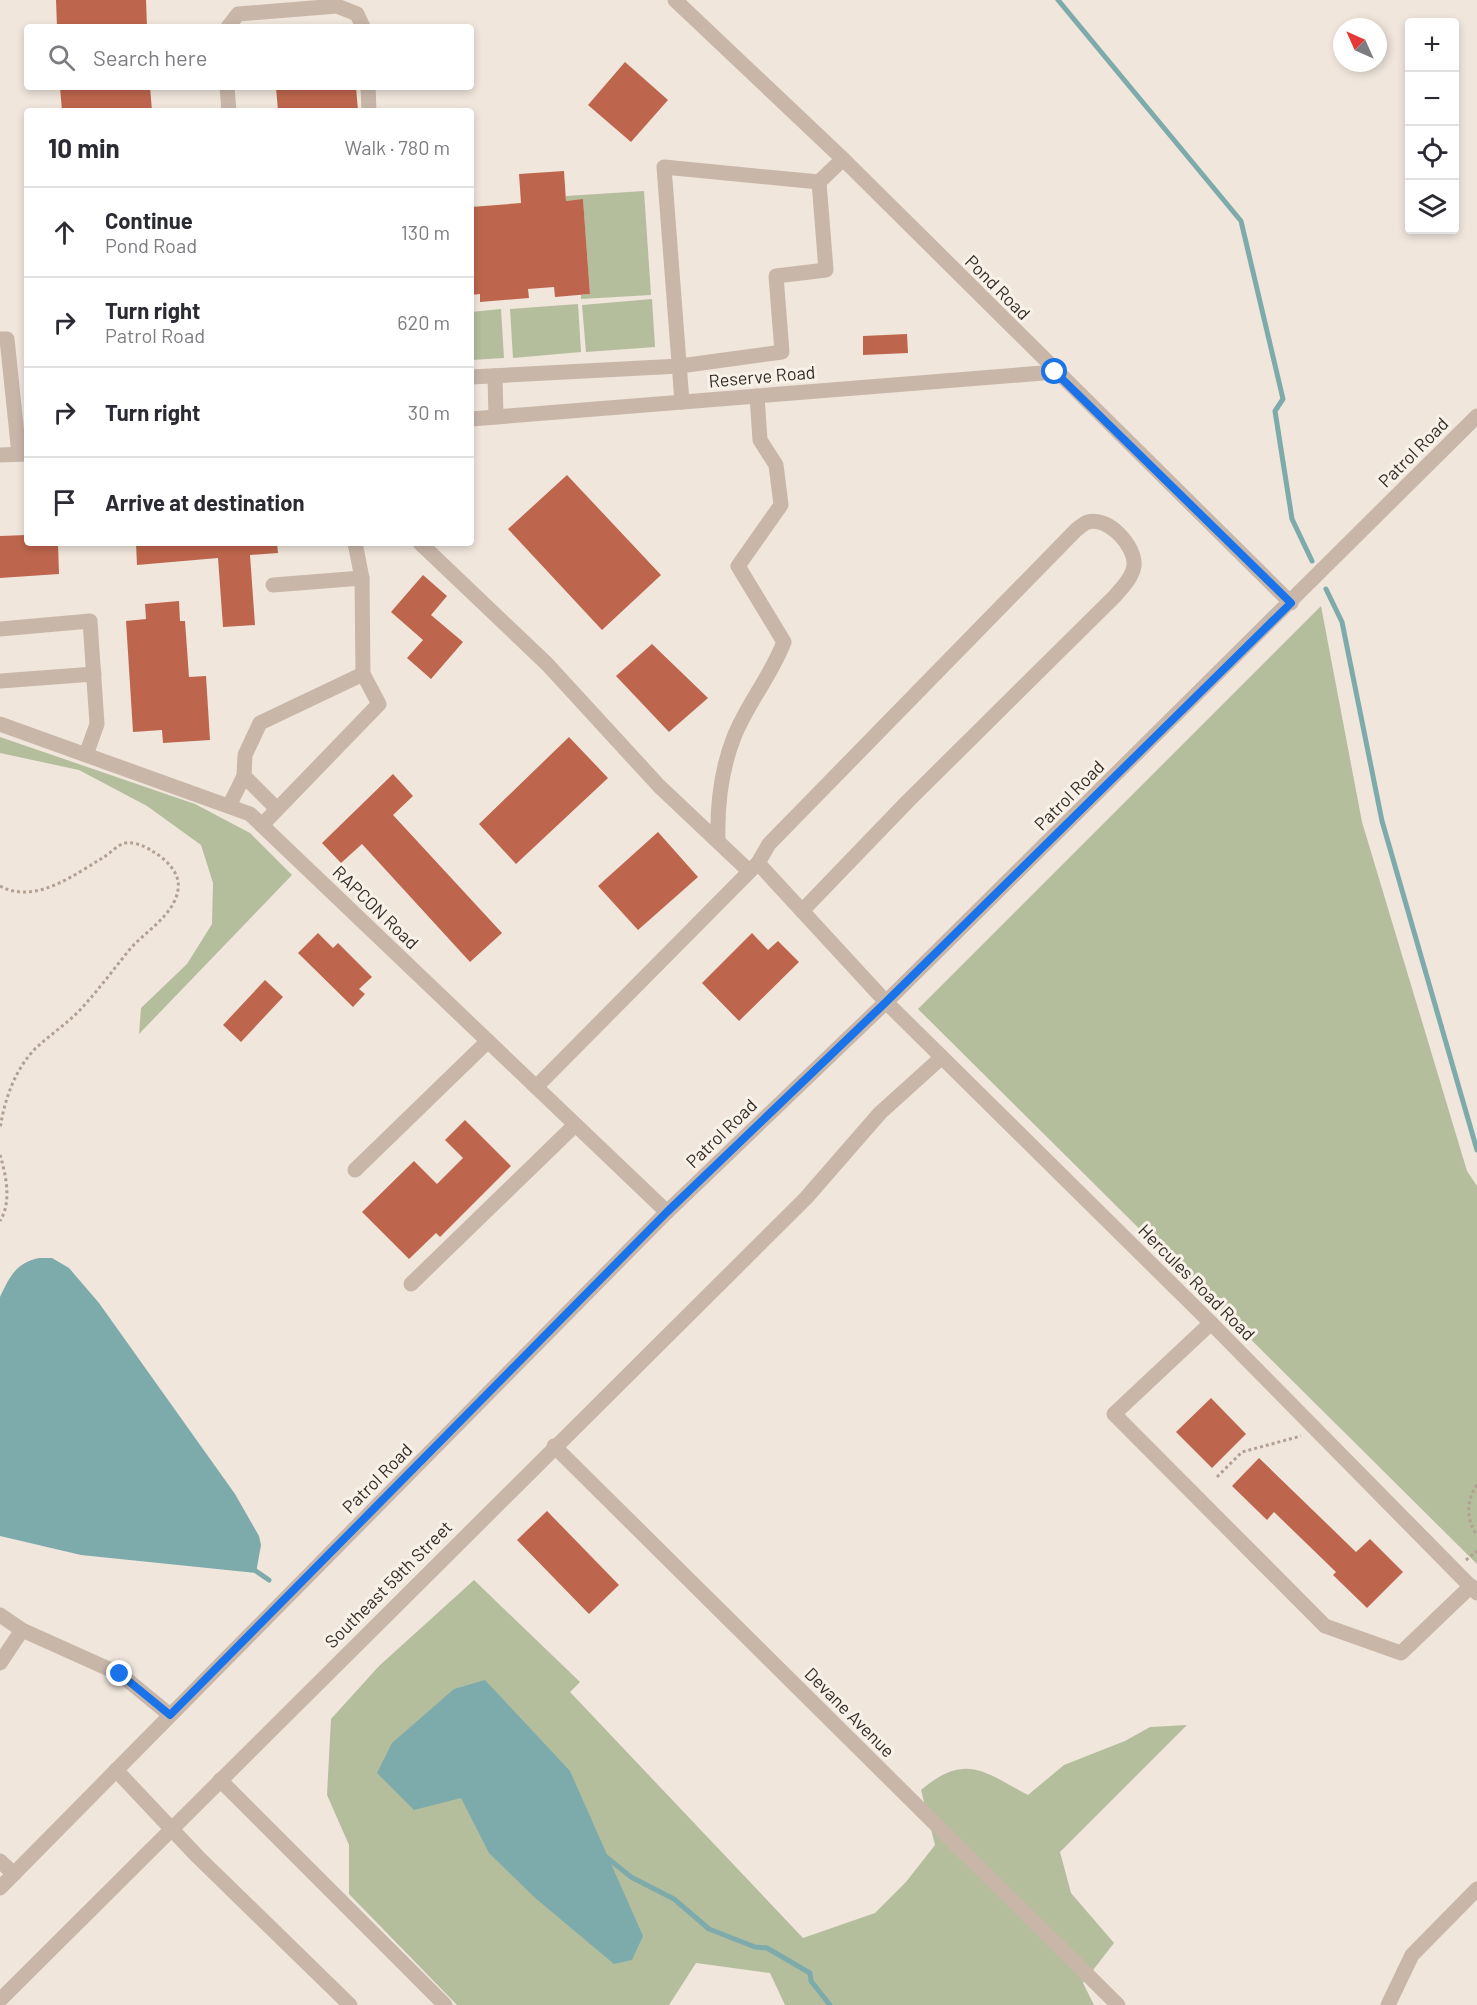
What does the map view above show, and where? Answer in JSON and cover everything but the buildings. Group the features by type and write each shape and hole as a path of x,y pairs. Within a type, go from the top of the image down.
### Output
{"street":[{"name":"Pond Road","path":"675,0 843,159 1055,372 1291,603"},
{"path":"230,24 238,14 338,6 357,14 362,24"},
{"path":"227,90 229,108"},
{"path":"368,90 369,108"},
{"path":"682,402 664,167 819,182 843,159"},
{"path":"474,378 680,366 782,352 776,276 826,270 819,182"},
{"path":"0,339 7,339 23,454 0,455"},
{"name":"Reserve Road","path":"474,419 1055,372"},
{"path":"495,376 496,417"},
{"path":"718,842 717,802 734,736 775,665 784,642 738,566 782,505 776,465 760,440 757,396"},
{"name":"Patrol Road","path":"0,1888 667,1212 886,1002 1291,603 1477,416"},
{"path":"536,1087 754,867 769,844 1076,530 1089,522 1102,523 1124,540 1130,549 1134,566 1130,577 1114,597 915,793 802,911"},
{"path":"262,825 379,704 363,674 362,578 356,546"},
{"name":"Hercules Road Road","path":"423,546 547,664 659,786 718,842 754,867 802,911 886,1002 1211,1323 1474,1589"},
{"path":"273,585 362,578"},
{"path":"0,629 90,621 97,724 86,755"},
{"path":"0,681 94,674"},
{"path":"229,806 244,776 245,755 260,723 363,674"},
{"name":"RAPCON Road","path":"0,724 250,814 667,1212"},
{"path":"244,776 277,810"},
{"path":"355,1170 488,1041"},
{"name":"Southeast 59th Street","path":"4,1998 220,1779 806,1198 880,1113 942,1058"},
{"path":"411,1284 575,1125"},
{"path":"1211,1323 1114,1414 1325,1626 1401,1653 1474,1589"},
{"name":"Devane Avenue","path":"554,1446 1118,2005"},
{"path":"0,1615 22,1630 120,1674 170,1715"},
{"path":"0,1663 22,1630"},
{"path":"116,1770 198,1857 350,2005"},
{"path":"220,1779 446,2005"},
{"path":"0,1861 14,1874"},
{"path":"1388,2005 1412,1955 1477,1889"}],"path":[{"path":"0,886 10,892 39,891 79,872 123,843 141,845 152,850 175,871 179,888 174,904 130,949 91,998 66,1024 34,1050 8,1093 0,1129"},
{"path":"0,1155 8,1178 3,1215 0,1221"},
{"path":"1477,1485 1468,1506 1469,1520 1477,1535"},
{"path":"1467,1560 1477,1551"}],"green space":[{"path":"644,191 651,295 581,299 581,295 590,294 583,200 566,201 566,196"},
{"path":"652,299 655,347 586,352 582,305"},
{"path":"578,304 581,352 513,358 510,309"},
{"path":"501,309 504,358 474,360 474,312"},
{"path":"1321,606 1362,822 1467,1171 1477,1186 1477,1564 918,1009"},
{"path":"0,737 195,804 250,833 292,875 139,1034 141,1008 187,964 212,924 213,883 201,845 147,806 79,770 0,753"},
{"path":"474,1580 580,1682 570,1692 803,1938 875,1913 906,1882 935,1845 921,1790 936,1779 962,1769 974,1770 986,1773 1028,1795 1064,1765 1125,1741 1150,1727 1187,1725 1060,1852 1071,1893 1114,1943 1083,1983 1094,2005 785,2005 770,1973 696,1963 669,2005 457,2005 349,1894 349,1845 327,1795 331,1719 379,1666"}],"water":[{"path":"39,1258 52,1258 69,1268 99,1303 235,1494 259,1536 261,1545 256,1573 81,1555 0,1536 0,1297 19,1267"},
{"path":"485,1680 570,1771 643,1936 632,1960 614,1964 534,1897 489,1853 461,1798 414,1810 377,1773 392,1743 454,1689"}],"waterway":[{"path":"1058,0 1241,221 1283,399 1275,411 1292,519 1312,561"},
{"path":"1326,589 1342,622 1382,821 1477,1150"},
{"path":"253,1569 269,1580"},
{"path":"605,1856 631,1877 674,1899 709,1929 755,1947 767,1948 810,1973 811,1981 830,2005"}],"route":[{"path":"120,1674 170,1715 667,1212 886,1002 1291,603 1055,372"}]}
